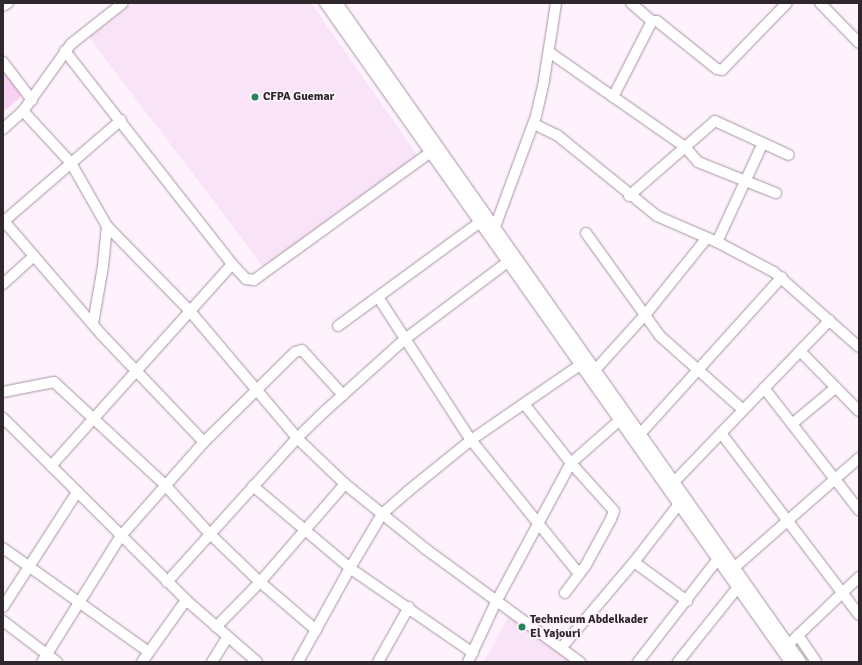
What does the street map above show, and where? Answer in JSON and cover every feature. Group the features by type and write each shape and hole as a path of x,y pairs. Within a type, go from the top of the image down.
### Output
{"street":[{"path":"3,6 8,3"},
{"path":"3,129 23,111 32,100 65,50 80,35 123,3"},
{"path":"325,3 431,152 484,219 495,227 512,259"},
{"path":"337,3 484,219 585,362 620,420 790,662"},
{"path":"495,227 534,124 549,52 556,3"},
{"path":"631,3 652,21 657,21 717,69 722,70 787,3"},
{"path":"820,3 857,38"},
{"path":"613,97 652,21"},
{"path":"65,50 232,264 246,279 254,280 431,152"},
{"path":"549,52 685,147 698,162 776,193"},
{"path":"3,62 32,100"},
{"path":"23,111 71,163 107,226 189,310 297,438 345,484 382,514 496,602 562,647 580,662"},
{"path":"121,120 3,221 136,372 204,442"},
{"path":"629,196 715,121 789,155"},
{"path":"534,124 557,135 629,196 657,216 757,261 782,277 859,347"},
{"path":"596,369 712,240 746,182 763,143"},
{"path":"338,326 484,219"},
{"path":"93,324 103,266 107,226"},
{"path":"586,232 660,336 743,410"},
{"path":"3,284 34,256"},
{"path":"167,582 209,533 297,438 343,394 405,339 512,259"},
{"path":"51,466 93,417 136,372 189,310 232,264"},
{"path":"641,433 699,371 782,277"},
{"path":"378,297 471,440 537,525 579,574"},
{"path":"675,481 830,320"},
{"path":"44,658 120,537 164,484 256,388 298,349 306,353 343,394"},
{"path":"800,351 859,411"},
{"path":"585,362 596,369 801,662"},
{"path":"298,662 382,514 471,440 585,362"},
{"path":"3,392 51,381 93,417 164,484 209,533 260,582 316,630"},
{"path":"764,388 859,510"},
{"path":"792,424 835,388"},
{"path":"525,404 571,463 614,510 612,519 579,574 565,593"},
{"path":"3,418 120,537 227,638 257,662"},
{"path":"253,486 350,568 408,607 470,657 496,602 571,463 620,420"},
{"path":"721,433 859,616"},
{"path":"735,567 859,458"},
{"path":"216,627 260,582 345,484"},
{"path":"3,607 77,492"},
{"path":"562,647 634,562 679,504"},
{"path":"3,548 30,565 78,604 148,652"},
{"path":"638,662 687,601 718,559"},
{"path":"634,562 687,601"},
{"path":"789,644 859,578"},
{"path":"678,662 738,587"},
{"path":"142,662 186,600"},
{"path":"378,662 408,607"},
{"path":"3,621 44,658 57,662"},
{"path":"798,635 816,662"},
{"path":"212,662 227,638"}],"shaded area":[{"name":"CFPA Guemar","path":"134,3 311,3 418,156 265,269 89,37"},
{"path":"3,70 23,95 3,112"},
{"name":"Technicum Abdelkader El Yajouri","path":"514,607 569,648 585,662 484,662"}],"place":[{"name":"CFPA Guemar","path":"255,97"},
{"name":"Technicum Abdelkader El Yajouri","path":"522,627"}]}
